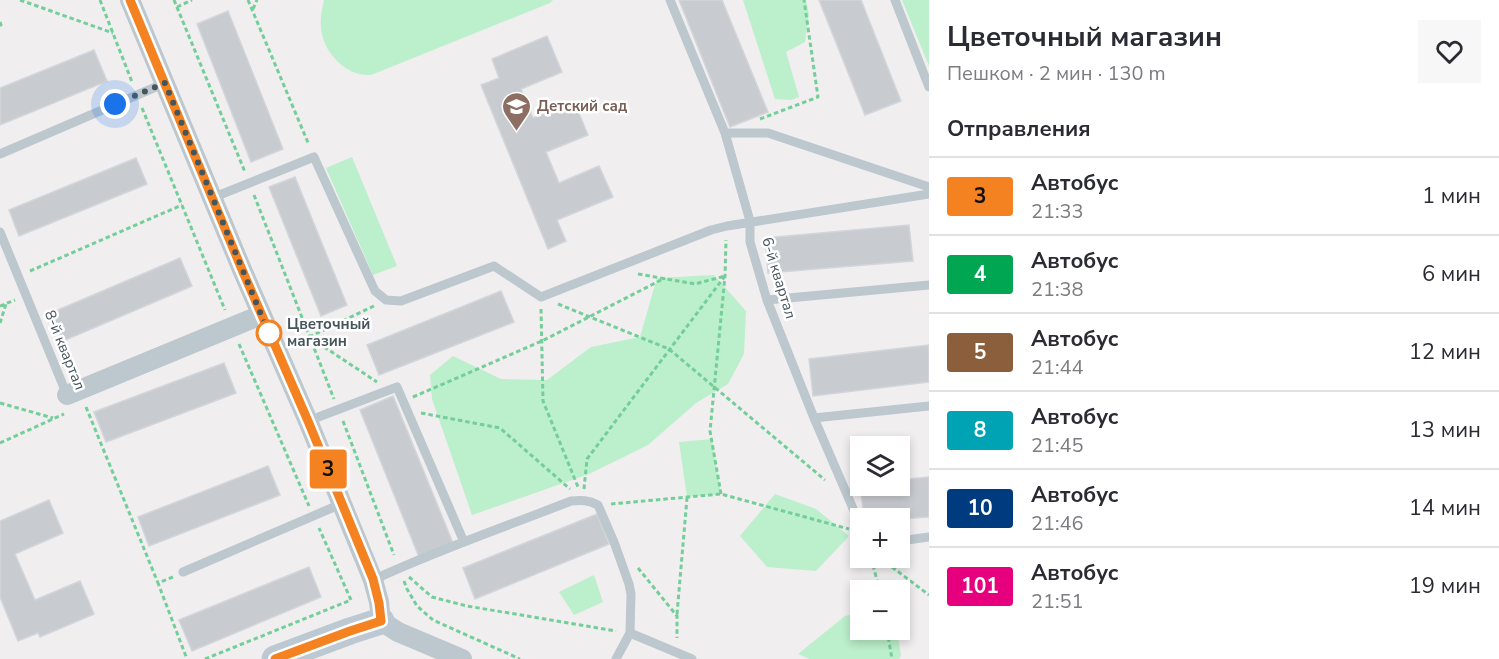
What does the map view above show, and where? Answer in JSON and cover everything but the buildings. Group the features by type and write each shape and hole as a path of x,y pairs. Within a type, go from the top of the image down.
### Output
{"street":[{"path":"130,0 373,579 381,621"},
{"path":"73,392 261,315"},
{"path":"275,659 381,621"},
{"path":"381,621 398,632 462,659"}],"lane":[{"name":"6-й квартал","path":"670,0 725,133 750,221 750,242 766,300 853,508"},
{"path":"894,0 929,86"},
{"path":"0,154 165,83"},
{"path":"725,133 768,133 929,187"},
{"path":"212,198 314,158 375,291 386,300 401,301 494,266 541,297 727,226 929,194"},
{"name":"8-й квартал","path":"0,231 18,276 73,392"},
{"path":"766,300 929,285"},
{"path":"308,421 397,387 464,542"},
{"path":"814,418 929,406"},
{"path":"373,579 571,501 589,501 598,505 629,584 632,606 630,633 616,659"},
{"path":"183,572 341,504"},
{"path":"910,540 929,537"},
{"path":"630,633 692,659"}],"path":[{"path":"20,0 113,33"},
{"path":"100,0 232,327 351,600 205,659"},
{"path":"174,0 250,183 407,589 417,606 433,620 520,659"},
{"path":"176,7 192,0"},
{"path":"248,0 314,158"},
{"path":"252,10 257,0"},
{"path":"756,121 818,97 804,0"},
{"path":"18,276 182,205"},
{"path":"721,494 710,431 725,276 727,226"},
{"path":"612,269 695,284 725,276"},
{"path":"583,500 587,459 725,276"},
{"path":"405,406 542,341 665,278"},
{"path":"583,500 543,400 541,297 669,349 849,500"},
{"path":"309,337 386,300"},
{"path":"0,323 6,304"},
{"path":"309,337 390,390"},
{"path":"73,392 158,583 187,659"},
{"name":"8-й квартал","path":"55,418 69,409 73,392"},
{"path":"0,403 55,418"},
{"path":"405,406 500,428 583,500"},
{"path":"0,442 55,418"},
{"path":"598,505 721,494 850,529"},
{"path":"678,653 676,616 687,497"},
{"path":"633,561 676,616"},
{"path":"399,567 432,597 467,606 630,633"},
{"path":"893,568 929,595"},
{"path":"158,583 183,572"},
{"path":"889,640 892,659"}],"green space":[{"path":"324,0 553,0 371,75 362,75 337,61 326,46 321,28"},
{"path":"743,0 806,0 809,14 805,42 786,52 799,97 791,100 775,99"},
{"path":"902,0 929,0 929,66"},
{"path":"352,157 397,266 373,275 326,168"},
{"path":"714,275 746,311 744,354 728,384 696,403 648,445 589,474 472,515 432,399 430,375 453,356 501,379 547,380 591,347 640,337 657,278"},
{"path":"712,439 721,494 687,497 679,442"},
{"path":"775,494 816,509 849,536 816,571 767,567 740,536"},
{"path":"594,575 603,602 574,615 559,592"},
{"path":"850,615 850,640 899,640 901,655 899,659 810,659 798,654 845,616"}],"bus line":[{"name":"3","path":"130,0 243,272 308,421 373,579 379,603 381,621 275,659"}],"place":[{"name":"Детский сад","path":"516,132"},
{"name":"Цветочный магазин","path":"269,333"}],"route":[{"path":"115,104 165,83 270,336 269,333"}]}
